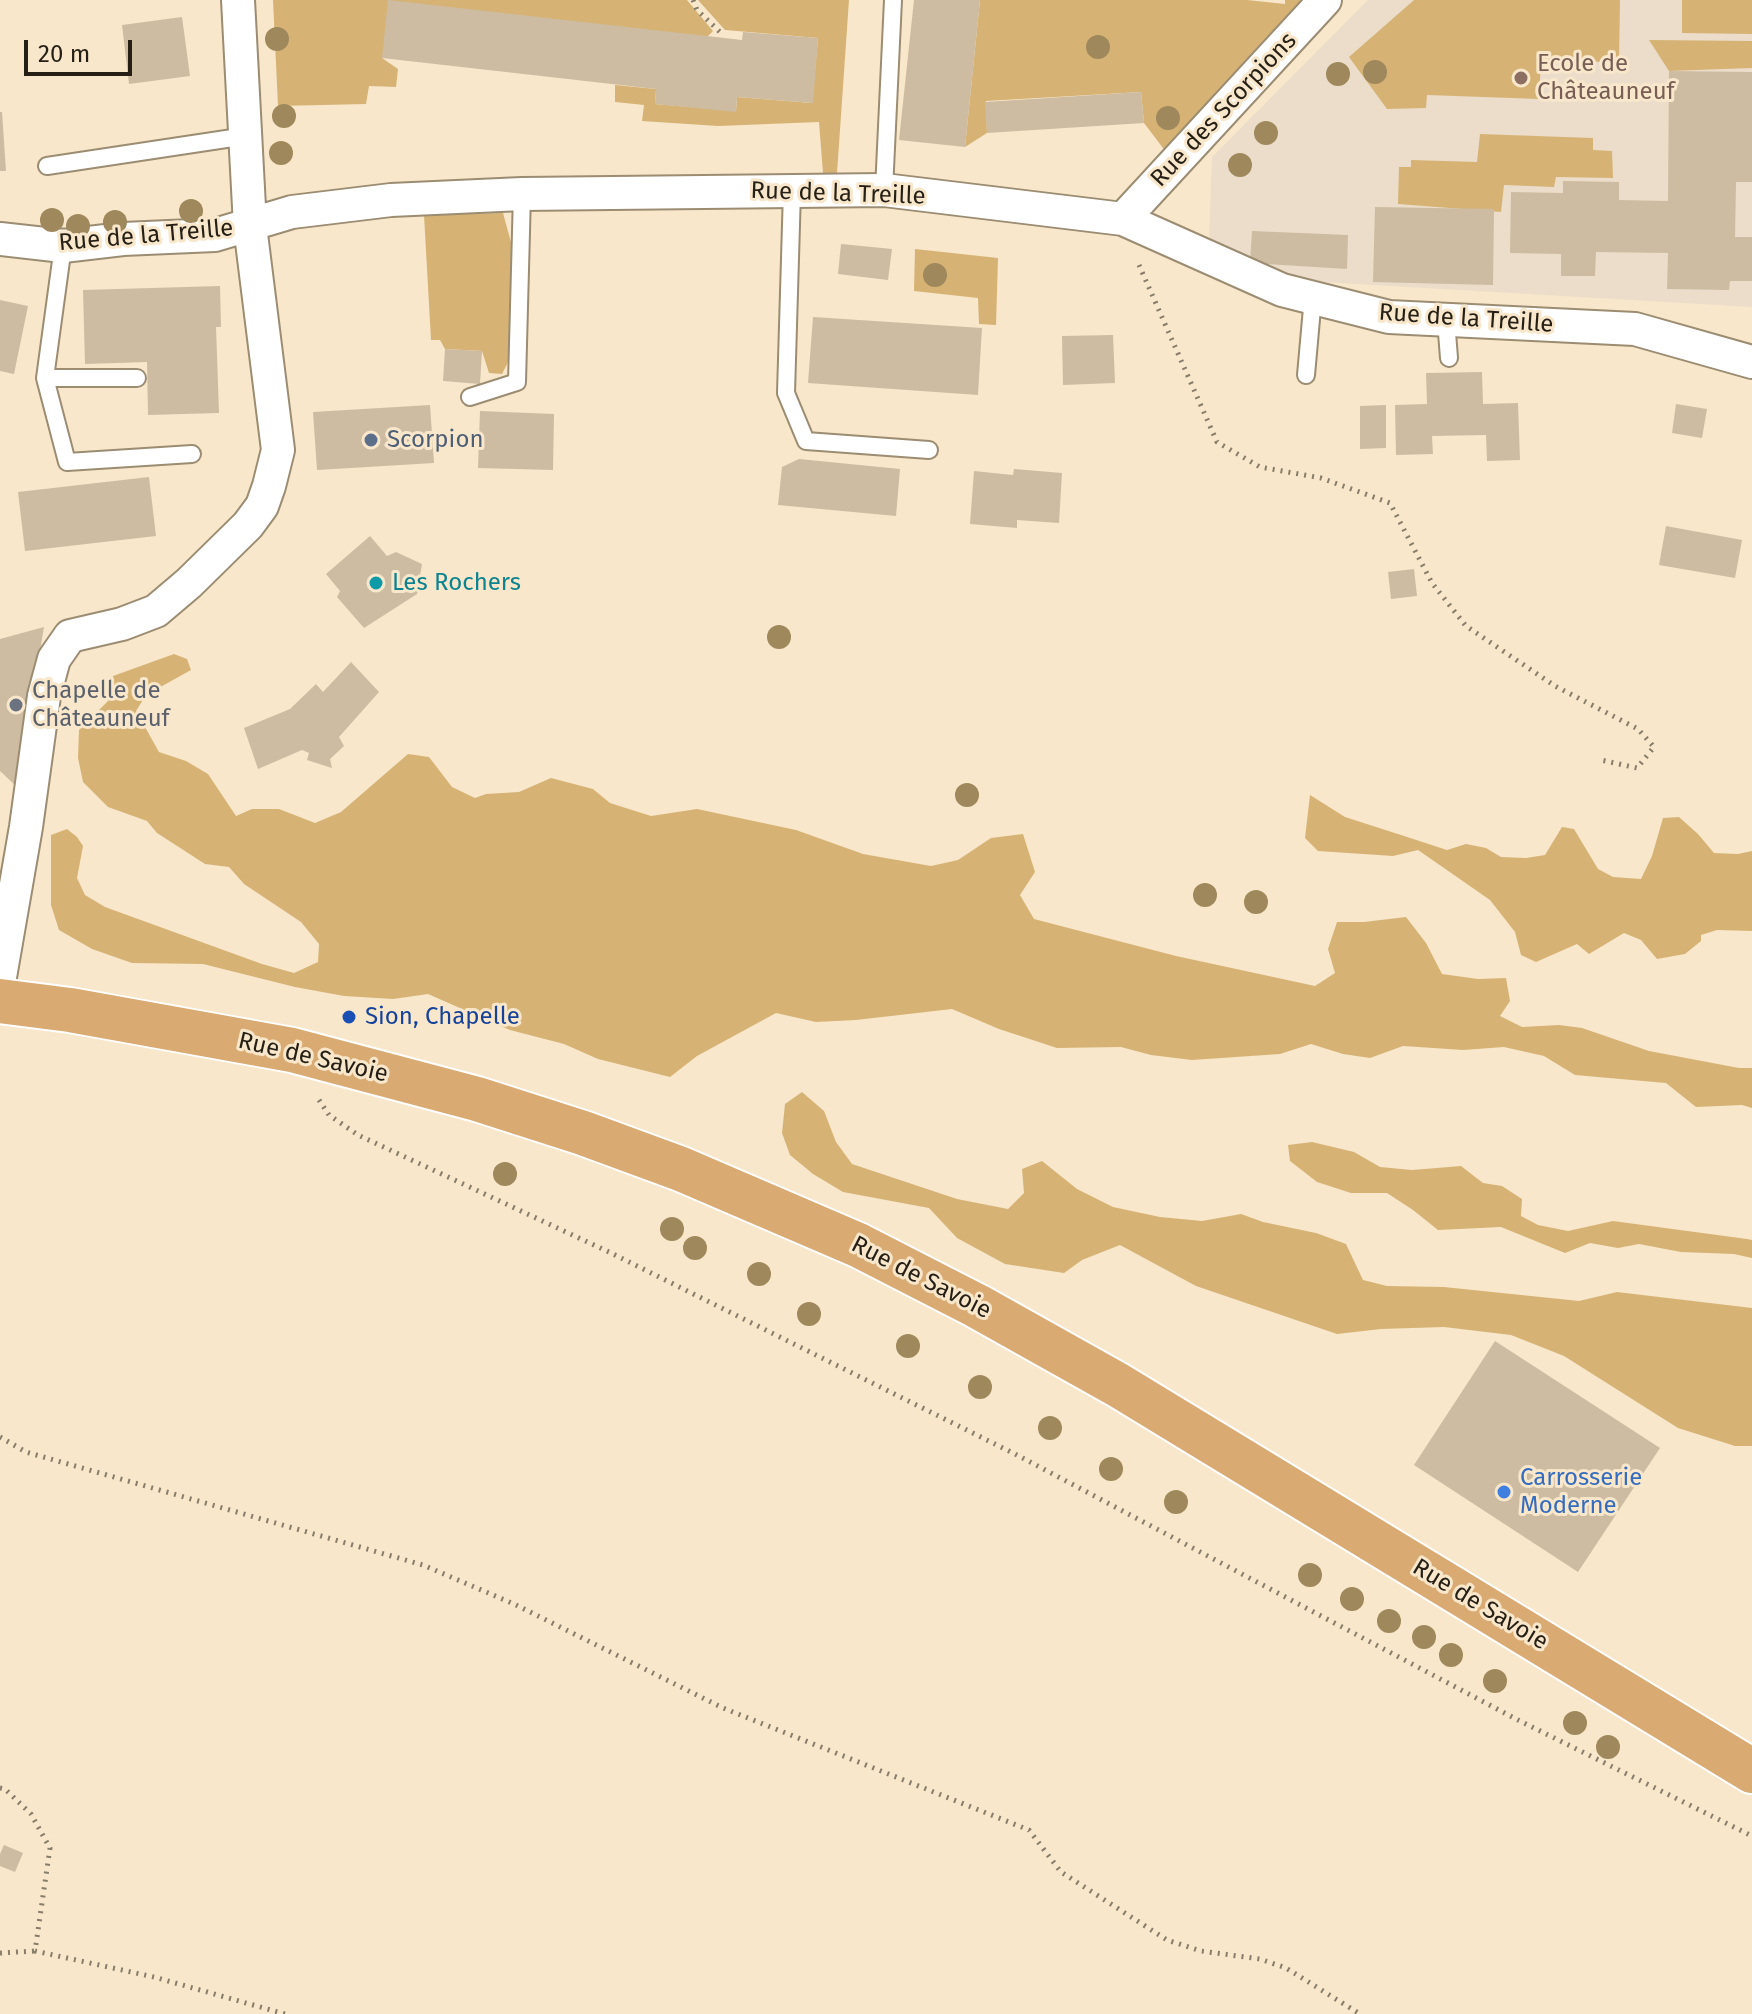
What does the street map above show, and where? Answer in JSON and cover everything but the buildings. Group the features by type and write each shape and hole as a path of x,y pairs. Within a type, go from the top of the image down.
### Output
{"main road":[{"name":"Rue de Savoie","path":"0,1001 70,1010 292,1050 477,1099 583,1133 696,1175 858,1245 977,1306 1118,1385 1752,1771"}],"street":[{"path":"0,977 8,881 54,659 70,636 122,624 156,611 217,556 262,506 278,450 250,226 238,0"},
{"name":"Rue des Scorpions","path":"1123,219 1325,0"},
{"name":"Rue de la Treille","path":"0,239 63,246 123,239 215,235 292,212 377,202 522,194 884,190 1123,219 1282,290 1389,317 1635,329 1752,362"}],"lane":[{"path":"884,190 893,0"},
{"path":"47,166 246,136"},
{"path":"792,191 786,393 806,441 929,450"},
{"path":"470,397 517,382 522,194"},
{"path":"63,246 45,378 67,462 192,454"},
{"path":"1306,375 1313,297"},
{"path":"1446,320 1449,358"},
{"path":"45,378 137,378"}],"path":[{"path":"693,0 697,10 720,32"},
{"path":"1123,219 1146,284 1217,442 1260,467 1321,478 1390,503 1432,583 1466,626 1555,686 1638,729 1654,747 1637,768 1601,760"},
{"path":"292,1050 312,1091 329,1115 358,1135 609,1252 1015,1454 1516,1719 1752,1836"},
{"path":"0,1437 26,1452 423,1565 514,1604 723,1708 1029,1830 1061,1872 1167,1940 1201,1951 1260,1959 1286,1968 1360,2014"},
{"path":"0,1788 5,1789 31,1814 50,1848 35,1951"},
{"path":"0,1953 35,1951 154,1977 285,2014"}],"shaded area":[{"path":"273,0 687,0 713,31 708,36 382,58 398,69 396,87 369,86 366,104 278,106"},
{"path":"698,0 849,0 837,173 823,173 819,122 718,126 642,121 644,105 615,102 615,85 656,89 655,104 736,111 737,97 812,103 818,38 725,30"},
{"path":"980,0 1247,0 1285,4 1285,0 1306,0 1166,152 1144,123 1141,92 986,101 987,133 965,147"},
{"name":"Ecole de Châteauneuf","path":"1368,0 1752,0 1752,307 1288,280 1209,241 1212,157"},
{"path":"1414,0 1620,0 1619,62 1541,61 1539,99 1427,95 1426,108 1387,109 1349,57"},
{"path":"1682,0 1752,0 1752,34 1682,33"},
{"path":"1649,40 1752,41 1752,68 1669,71"},
{"path":"1480,134 1593,138 1593,150 1612,151 1613,178 1556,177 1554,187 1504,185 1501,212 1398,204 1399,167 1411,167 1411,160 1477,162"},
{"path":"503,213 512,246 516,249 509,360 502,374 489,373 482,351 445,349 440,340 431,340 424,215"},
{"path":"915,249 998,258 996,325 979,324 978,298 914,291"},
{"path":"174,654 187,659 191,670 146,695 136,711 159,752 186,761 208,774 236,816 252,809 279,809 315,823 341,812 408,754 429,757 452,787 475,798 486,794 519,792 551,778 593,789 610,803 651,816 697,809 796,830 863,854 931,866 958,860 991,838 1023,834 1035,872 1020,895 1034,919 1176,956 1315,986 1335,973 1328,949 1337,922 1406,917 1426,943 1442,974 1478,979 1506,978 1510,1001 1500,1016 1522,1027 1559,1025 1582,1028 1649,1051 1752,1068 1752,1108 1742,1105 1696,1107 1666,1083 1575,1075 1544,1056 1504,1047 1463,1050 1403,1046 1370,1058 1311,1044 1280,1054 1192,1060 1151,1055 1121,1047 1057,1048 952,1009 816,1022 776,1013 697,1056 670,1077 598,1059 564,1044 510,1030 428,994 393,999 344,996 203,964 132,963 92,949 59,930 51,905 51,835 67,829 77,837 83,846 77,878 85,895 105,907 294,973 318,962 319,944 301,922 244,884 229,867 205,864 157,833 147,821 108,807 83,782 78,758 79,730 110,699 113,676"},
{"path":"1310,795 1345,817 1447,850 1466,844 1486,848 1501,857 1545,855 1562,827 1574,829 1598,869 1613,877 1641,879 1652,856 1663,818 1679,817 1714,853 1752,851 1752,931 1717,930 1701,935 1701,941 1685,954 1657,959 1641,940 1624,933 1589,954 1577,944 1536,962 1521,955 1515,932 1490,900 1418,850 1393,856 1318,851 1305,838"},
{"path":"802,1092 824,1111 836,1142 852,1164 957,1199 1008,1209 1024,1193 1022,1169 1042,1161 1077,1189 1113,1207 1160,1217 1202,1221 1241,1214 1316,1233 1346,1244 1363,1280 1387,1286 1444,1287 1579,1301 1617,1292 1752,1308 1752,1446 1735,1446 1678,1428 1564,1356 1511,1335 1444,1327 1337,1334 1196,1286 1120,1245 1082,1260 1064,1273 1005,1264 957,1238 929,1208 843,1192 813,1174 790,1155 782,1133 785,1104"},
{"path":"1312,1142 1354,1152 1380,1167 1412,1170 1461,1166 1483,1183 1502,1186 1522,1199 1521,1216 1538,1225 1568,1231 1613,1221 1747,1239 1752,1240 1752,1258 1734,1254 1681,1252 1639,1244 1618,1248 1590,1243 1565,1253 1501,1227 1438,1230 1387,1193 1351,1193 1317,1182 1290,1161 1288,1145"}],"place":[{"name":"Ecole de Châteauneuf","path":"1521,78"},
{"name":"Scorpion","path":"371,440"},
{"name":"Les Rochers","path":"376,583"},
{"name":"Chapelle de Châteauneuf","path":"16,705"},
{"name":"Sion, Chapelle","path":"349,1017"},
{"name":"Carrosserie Moderne","path":"1504,1492"}]}
